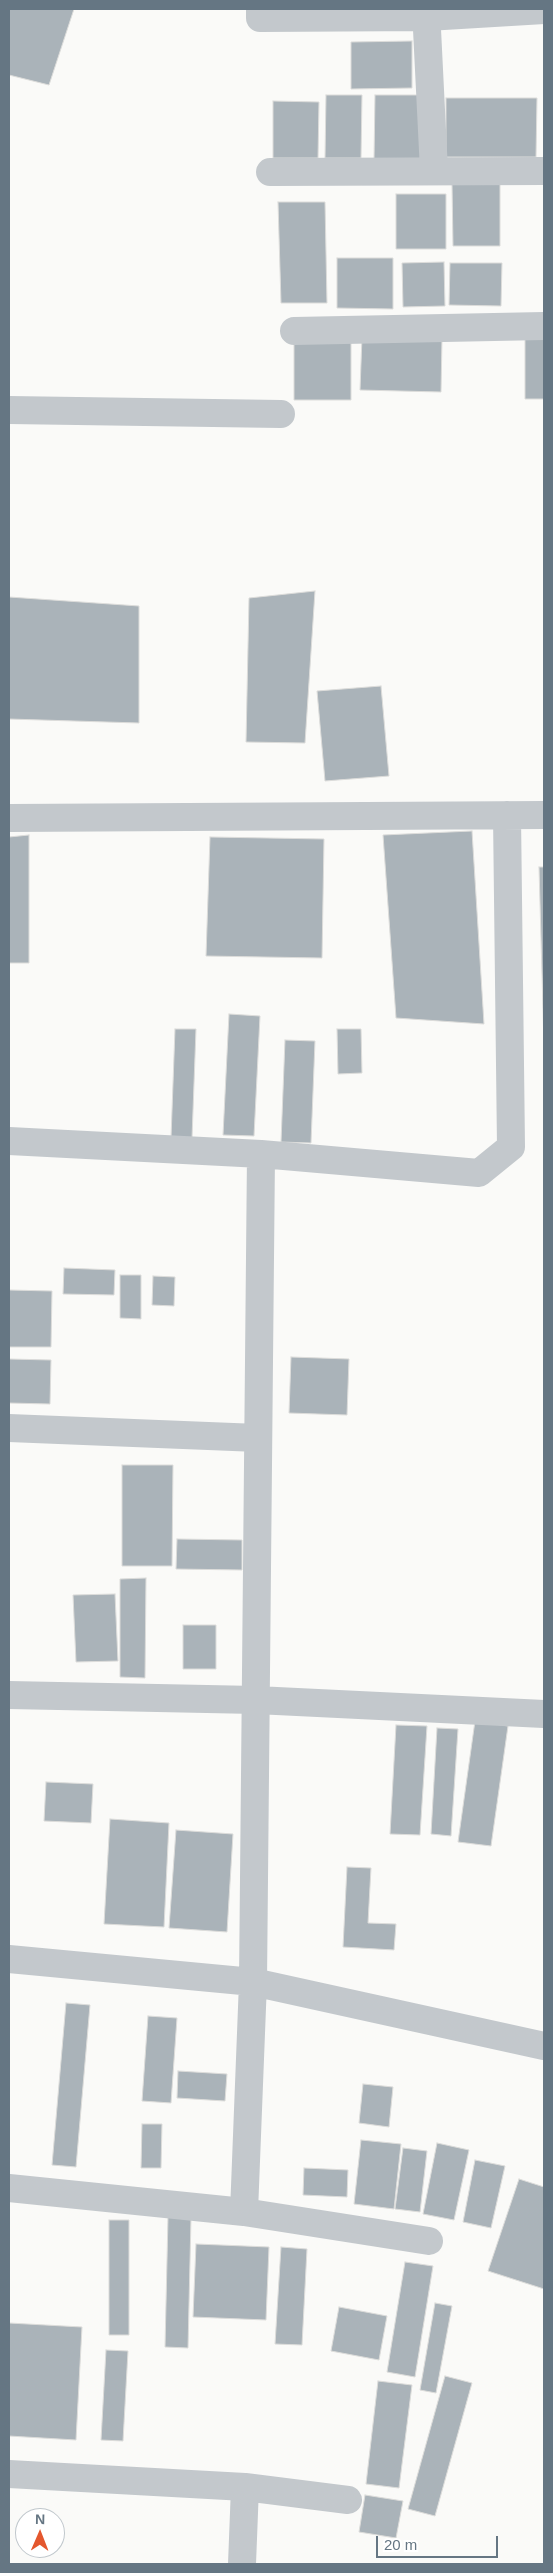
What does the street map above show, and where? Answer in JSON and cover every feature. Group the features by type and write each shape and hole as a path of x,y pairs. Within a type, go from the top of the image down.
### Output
{"street":[{"path":"260,9 260,18 544,10"},
{"path":"427,13 434,171"},
{"path":"270,172 544,170"},
{"path":"294,331 544,326"},
{"path":"9,410 281,414"},
{"path":"9,1140 260,1154 479,1173 511,1147 507,815"},
{"path":"9,818 544,815"},
{"path":"244,2212 253,1982 260,1154"},
{"path":"9,1428 258,1438"},
{"path":"9,1696 256,1700 544,1714"},
{"path":"9,1959 253,1982 544,2046"},
{"path":"9,2188 244,2212 429,2241"},
{"path":"9,2474 245,2487 348,2500"},
{"path":"242,2564 245,2487"}],"building":[{"path":"9,9 74,9 49,85 9,75"},
{"path":"412,41 412,88 351,89 351,42"},
{"path":"326,95 362,95 361,158 325,158"},
{"path":"375,95 423,95 422,160 374,159"},
{"path":"446,98 537,98 536,157 446,157"},
{"path":"273,101 319,102 318,158 273,158"},
{"path":"452,184 500,184 500,246 453,246"},
{"path":"396,194 446,194 446,249 396,249"},
{"path":"278,202 325,202 327,303 281,303"},
{"path":"337,258 393,258 393,309 337,308"},
{"path":"444,262 445,306 403,307 402,263"},
{"path":"450,263 502,263 501,306 449,305"},
{"path":"362,337 442,339 441,392 360,390"},
{"path":"525,337 544,337 544,399 525,399"},
{"path":"351,342 351,400 294,400 294,343"},
{"path":"315,591 305,743 246,742 249,598"},
{"path":"9,597 139,606 139,723 9,719"},
{"path":"381,686 389,776 325,781 317,691"},
{"path":"472,831 484,1024 396,1018 383,835"},
{"path":"29,835 29,963 9,963 9,837"},
{"path":"210,837 324,839 322,958 206,956"},
{"path":"539,867 544,867 544,1046"},
{"path":"229,1014 260,1016 254,1136 223,1135"},
{"path":"175,1029 196,1029 192,1138 171,1138"},
{"path":"337,1029 361,1029 362,1073 338,1074"},
{"path":"285,1040 315,1041 311,1143 281,1142"},
{"path":"64,1268 115,1270 114,1295 63,1294"},
{"path":"120,1275 141,1275 141,1319 120,1318"},
{"path":"153,1276 175,1277 174,1306 152,1305"},
{"path":"9,1290 52,1291 51,1347 9,1347"},
{"path":"291,1357 349,1359 347,1415 289,1413"},
{"path":"9,1359 51,1360 50,1404 9,1403"},
{"path":"122,1465 173,1465 172,1566 122,1566"},
{"path":"177,1539 242,1540 242,1570 176,1569"},
{"path":"146,1578 145,1678 120,1677 120,1579"},
{"path":"115,1594 118,1661 76,1662 73,1595"},
{"path":"183,1625 216,1625 216,1669 183,1669"},
{"path":"475,1721 508,1726 491,1846 458,1842"},
{"path":"396,1725 427,1726 420,1835 390,1834"},
{"path":"437,1728 458,1729 451,1836 431,1834"},
{"path":"46,1782 93,1784 91,1823 44,1821"},
{"path":"110,1819 169,1823 164,1927 104,1924"},
{"path":"176,1830 233,1834 227,1932 169,1928"},
{"path":"347,1867 371,1868 368,1923 396,1924 394,1950 343,1947"},
{"path":"66,2003 90,2005 76,2167 52,2165"},
{"path":"148,2016 177,2018 171,2103 142,2101"},
{"path":"178,2071 227,2074 225,2101 177,2098"},
{"path":"363,2084 393,2087 389,2127 359,2123"},
{"path":"142,2124 162,2124 161,2168 141,2168"},
{"path":"361,2140 401,2144 394,2209 354,2204"},
{"path":"437,2143 469,2150 454,2220 423,2214"},
{"path":"403,2148 427,2151 420,2212 395,2209"},
{"path":"475,2160 505,2166 491,2228 463,2222"},
{"path":"304,2168 348,2170 347,2197 303,2195"},
{"path":"519,2179 544,2187 544,2289 488,2271"},
{"path":"168,2217 191,2218 188,2348 165,2347"},
{"path":"109,2220 129,2220 129,2335 109,2335"},
{"path":"196,2244 269,2247 266,2320 193,2317"},
{"path":"281,2247 307,2249 302,2345 275,2344"},
{"path":"405,2262 433,2266 415,2377 387,2372"},
{"path":"435,2303 452,2306 436,2393 420,2390"},
{"path":"339,2307 387,2316 379,2360 331,2351"},
{"path":"9,2323 82,2327 76,2440 9,2436"},
{"path":"106,2350 128,2351 123,2441 101,2440"},
{"path":"445,2376 472,2383 435,2516 408,2509"},
{"path":"378,2381 412,2385 399,2488 366,2484"},
{"path":"365,2495 403,2501 396,2538 359,2532"}]}
